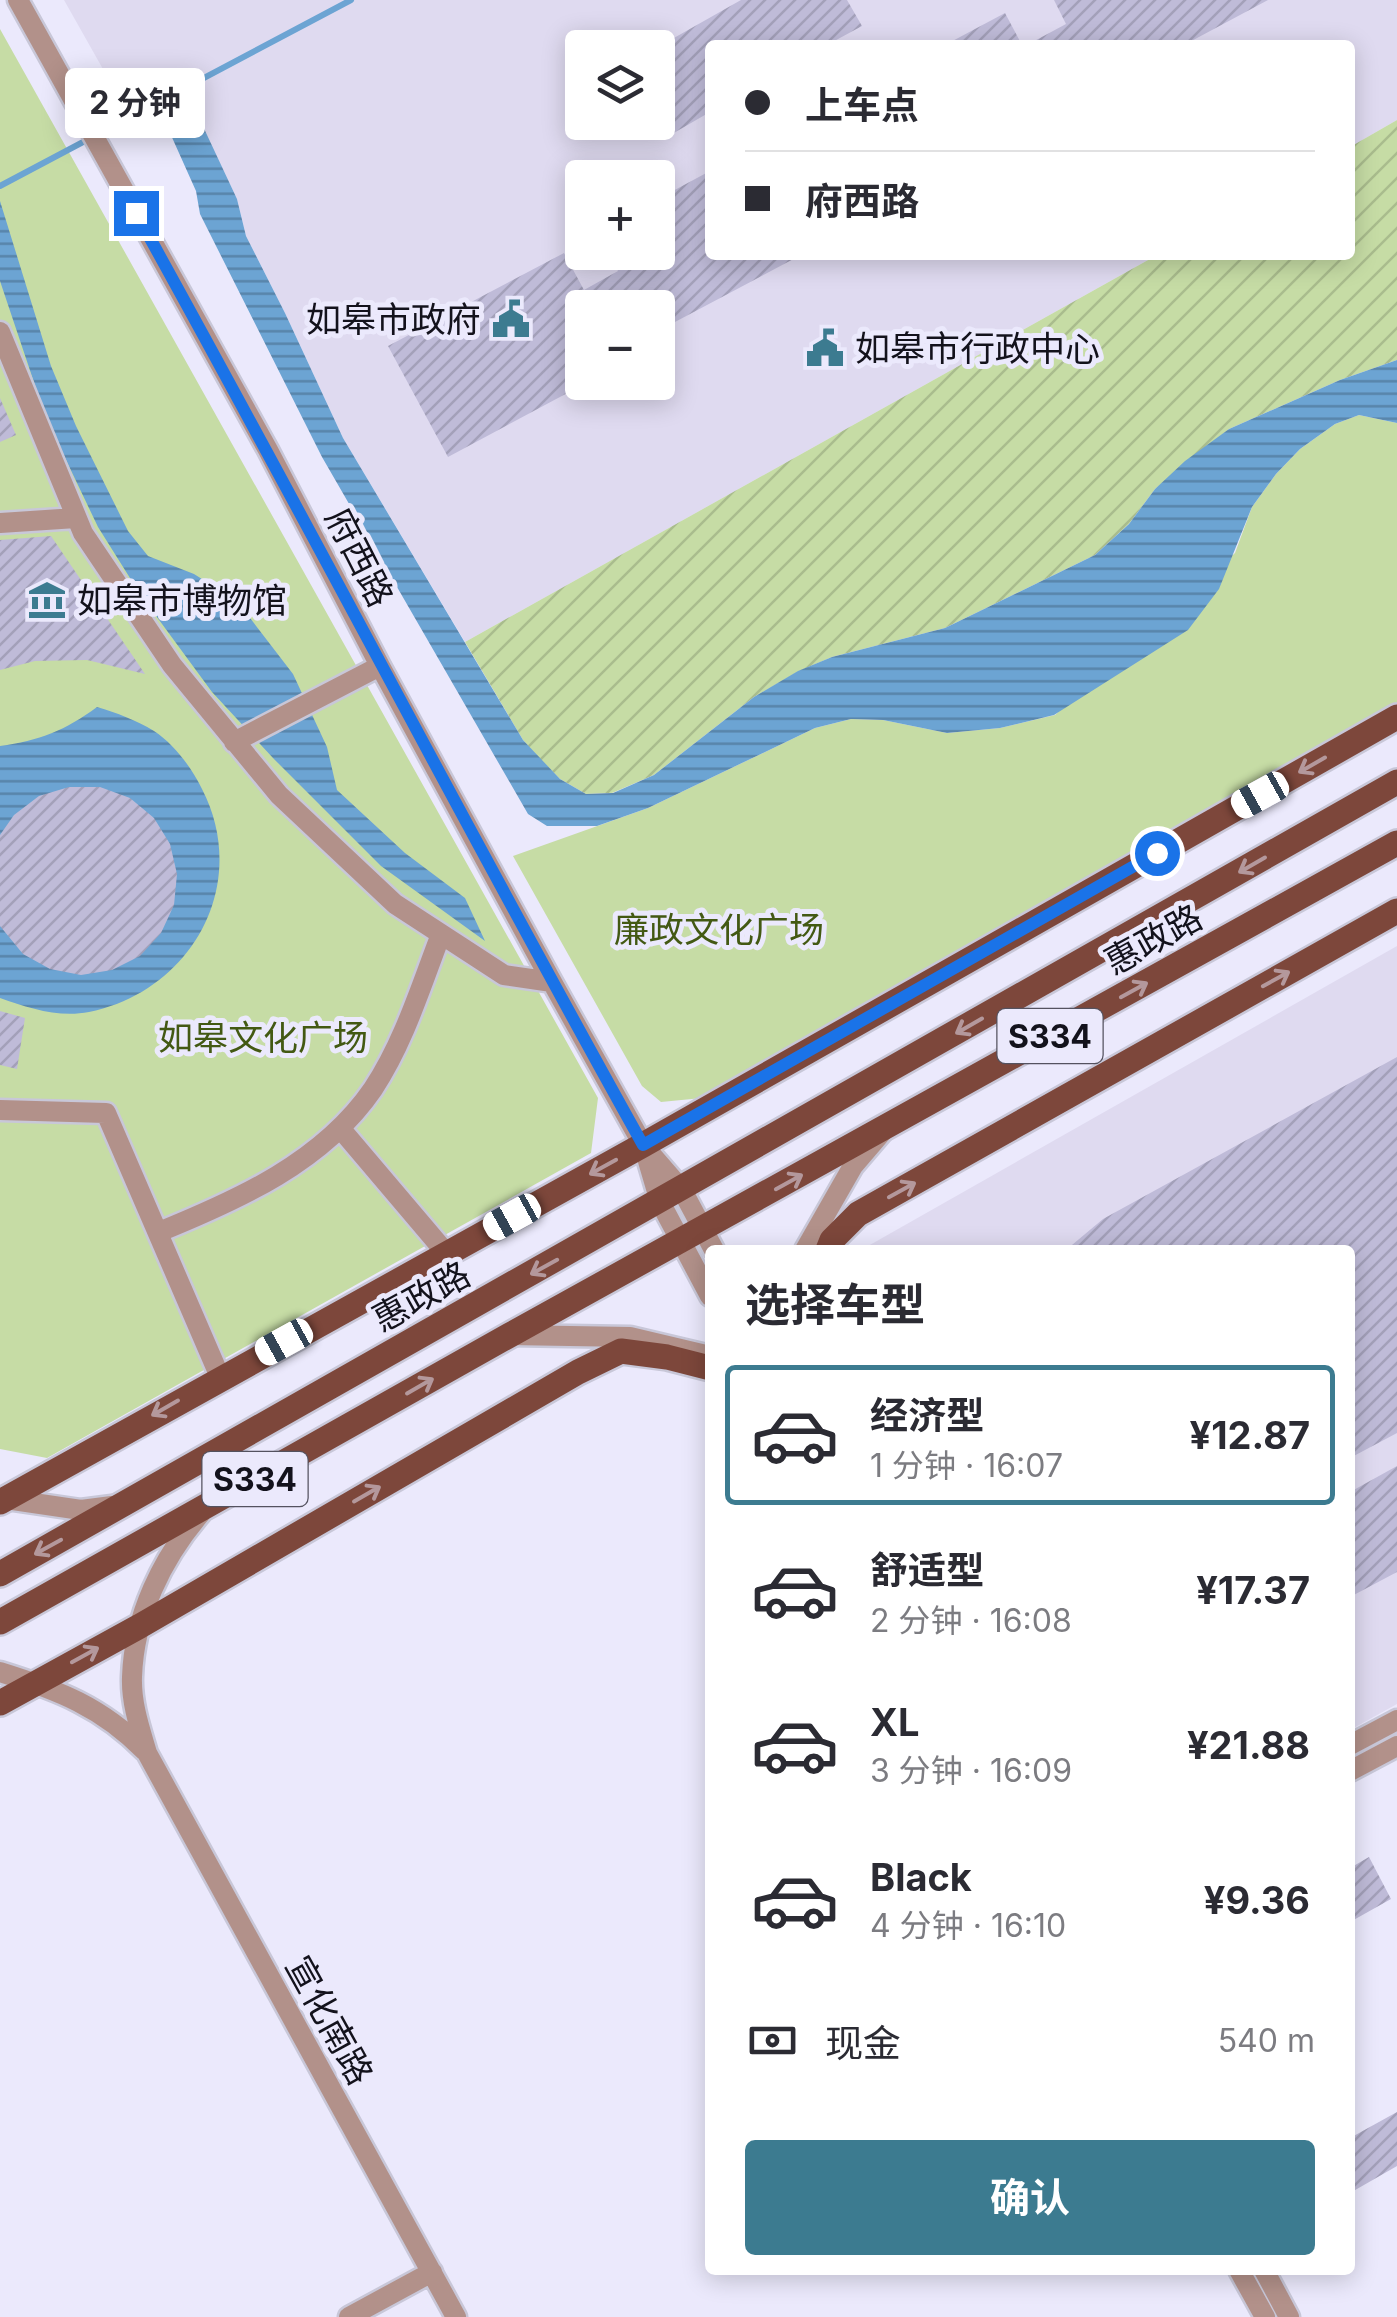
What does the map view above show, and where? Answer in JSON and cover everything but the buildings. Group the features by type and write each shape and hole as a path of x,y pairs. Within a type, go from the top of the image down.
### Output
{"main road":[{"path":"1,1500 643,1145 1397,717"},
{"name":"惠政路","path":"0,1574 1397,782"},
{"name":"惠政路","path":"0,1622 510,1335 699,1240 886,1128 1397,843"},
{"path":"830,1245 858,1214 1397,911"},
{"path":"0,1703 621,1351 705,1367"}],"street":[{"name":"府西路","path":"18,0 268,450 552,982 699,1240 705,1271"},
{"path":"0,332 83,534 172,665 279,795 395,904 504,976 552,982"},
{"path":"0,523 76,518"},
{"path":"234,742 380,666"},
{"path":"159,1232 234,1202 298,1162 340,1128 373,1088 406,1025 441,934"},
{"path":"0,1110 106,1113 220,1378"},
{"path":"340,1128 446,1253"},
{"path":"807,1245 853,1166 886,1128"},
{"path":"510,1335 630,1337 705,1355"},
{"path":"1,1500 81,1510 123,1505"},
{"path":"147,1754 136,1718 132,1678 140,1626 155,1582 176,1542 205,1508"},
{"path":"0,1672 90,1706 119,1724 147,1754"},
{"path":"1355,1743 1397,1720"},
{"path":"1355,1768 1397,1746"},
{"name":"宣化南路","path":"147,1754 456,2317"},
{"path":"349,2317 432,2272"},
{"path":"1242,2275 1265,2317"},
{"path":"1267,2275 1289,2317"}],"shaded area":[{"name":"如皋市行政中心","path":"64,0 1397,0 1397,120 1355,144 1355,40 705,40 705,260 1148,260 465,642 343,438 246,236 237,199 184,89 130,117"},
{"path":"1397,946 1397,1704 1355,1727 1355,1245 870,1245"}],"green space":[{"name":"如皋文化广场","path":"0,29 598,1098 591,1153 47,1458 0,1449"},
{"path":"1397,120 1397,360 1340,380 1229,429 1155,489 1129,524 1095,555 945,628 832,657 799,671 754,697 654,775 612,793 586,794 560,779 523,740 465,642 1148,260 1355,260 1355,144"},
{"name":"廉政文化广场","path":"1359,415 1397,423 1397,707 702,1098 661,1102 642,1086 513,856 648,808 815,728 851,719 883,720 947,733 1000,728 1055,715 1235,553 1252,507 1300,449 1335,424"}],"water":[{"path":"185,88 237,199 246,236 343,438 523,740 560,779 586,794 613,793 654,775 754,697 798,671 832,657 945,628 1095,555 1129,524 1155,489 1229,429 1340,380 1397,360 1397,423 1359,415 1335,424 1300,449 1252,507 1219,589 1188,630 1054,715 1000,728 947,733 883,720 851,719 815,728 648,808 597,826 547,826 528,814 322,457 200,214 196,191 166,124 147,108"},
{"path":"0,201 51,366 128,531 148,556 194,574 237,601 293,674 327,747 337,790 405,853 465,898 485,941 381,866 273,758 212,692 140,594 98,527 46,418 0,281"},
{"path":"97,707 154,731 176,750 202,789 215,825 220,861 215,896 203,928 183,957 157,982 125,1000 89,1012 55,1013 0,998 0,746 51,733"}],"waterway":[{"path":"0,186 351,0"}],"place":[{"name":"如皋市政府","path":"511,319"},
{"name":"如皋市行政中心","path":"825,348"},
{"name":"如皋市博物馆","path":"47,600"}],"route":[{"path":"136,213 643,1145 1157,853"}]}
